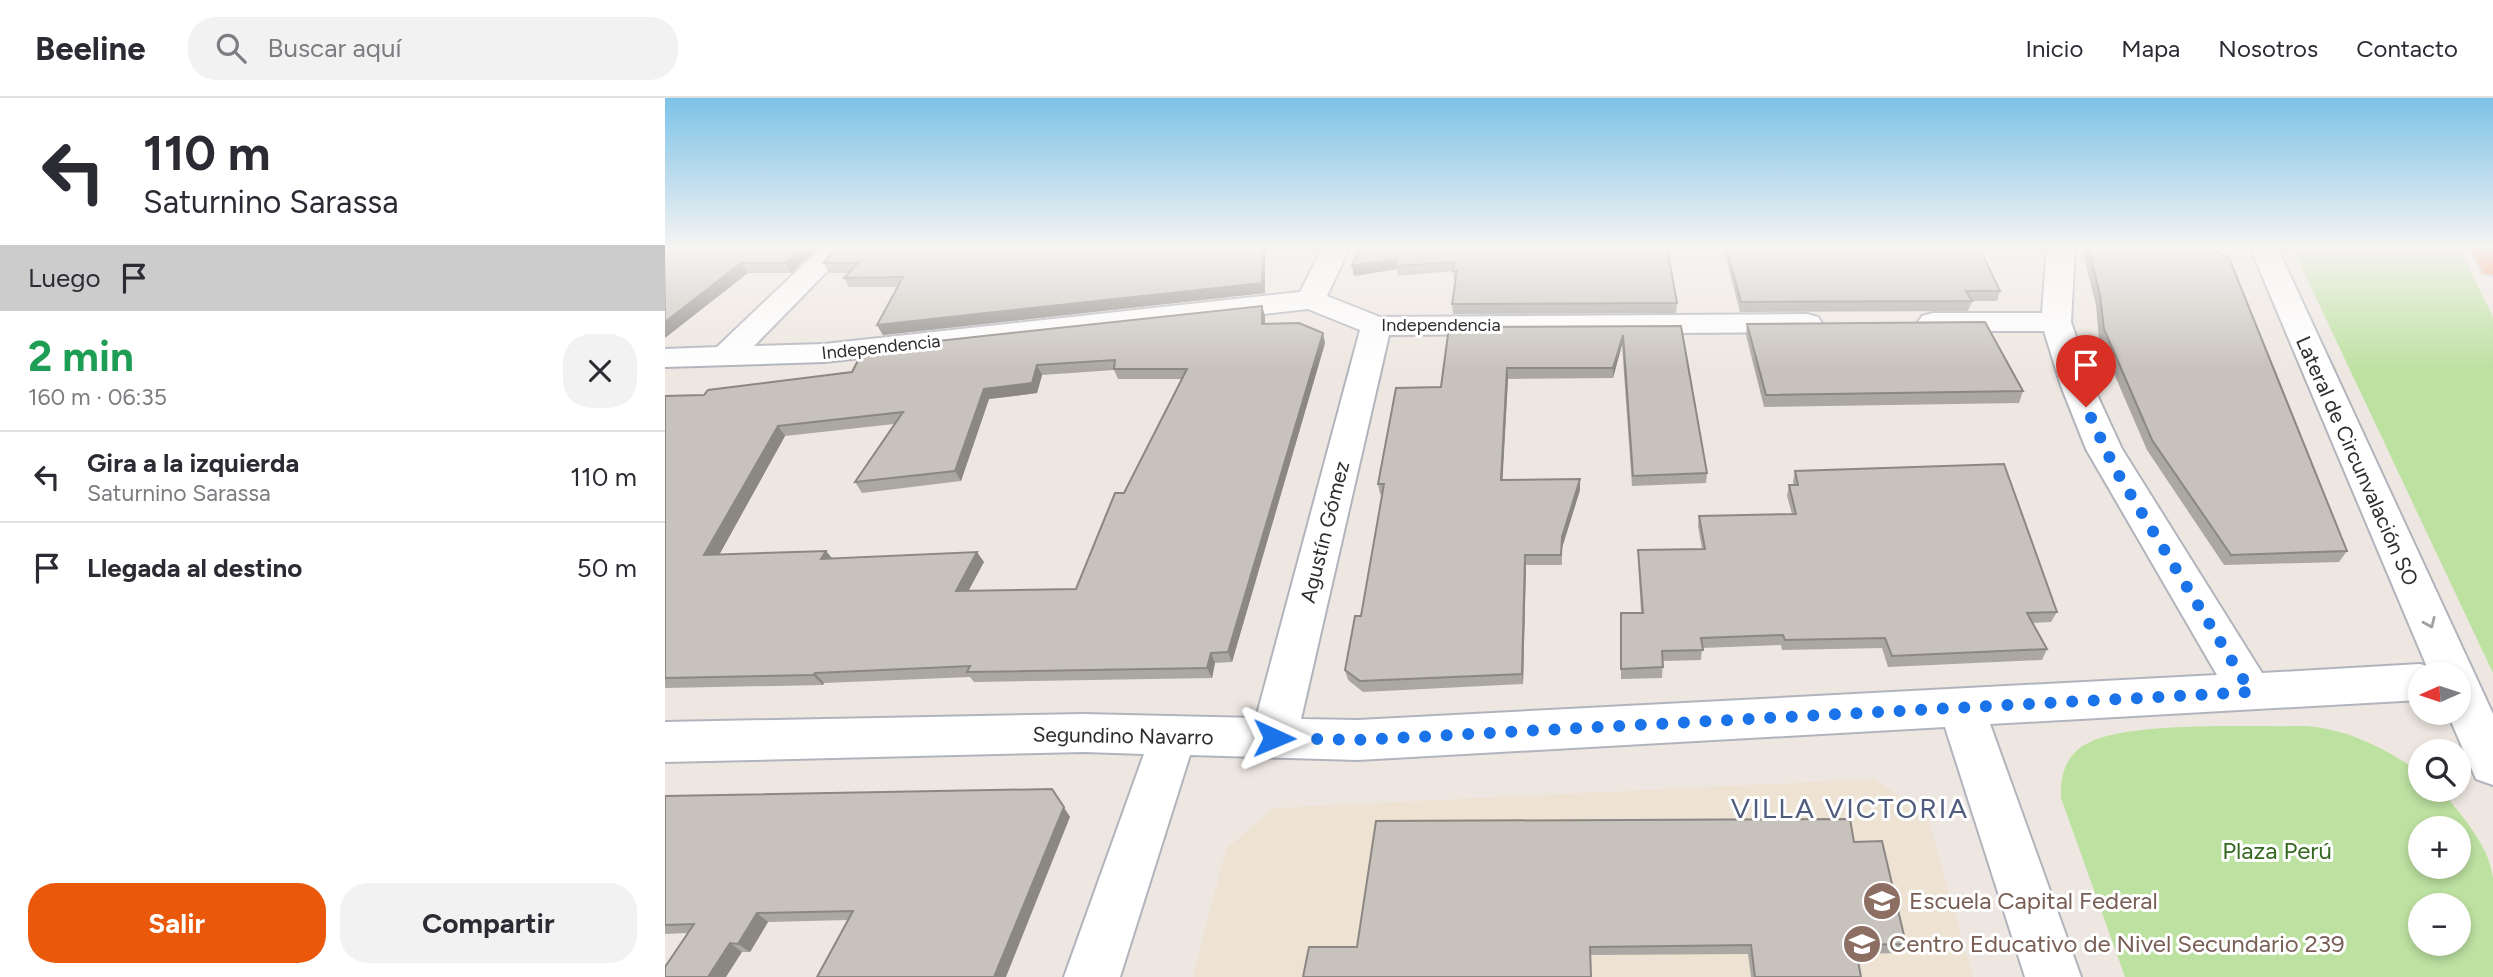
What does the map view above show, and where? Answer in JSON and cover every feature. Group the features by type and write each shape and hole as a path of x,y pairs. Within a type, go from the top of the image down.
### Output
{"street":[{"path":"725,356 795,288"},
{"path":"1311,300 1317,288"},
{"path":"2058,288 2056,322 2077,386 2104,449 2251,692"},
{"name":"Lateral de Circunvalación SO","path":"2281,288 2447,662"},
{"name":"Independencia","path":"665,358 824,353 1311,300 1376,326 1834,323"},
{"path":"1904,323 2056,322"},
{"name":"Agustín Gómez","path":"1274,738 1376,326"},
{"name":"Segundino Navarro","path":"665,742 1084,733 1358,740 2408,683"},
{"path":"1961,707 2053,977"},
{"path":"2471,716 2493,765"},
{"path":"1092,977 1173,736"}],"shaded area":[{"path":"1874,779 1927,815 1973,977 1193,977 1226,849 1274,808"}],"green space":[{"path":"2311,288 2479,288 2493,317 2493,673"},
{"name":"Plaza Perú","path":"2192,727 2320,728 2365,741 2408,764 2408,802 2451,802 2462,816 2408,816 2408,879 2471,879 2471,827 2486,854 2493,878 2493,977 2125,977 2061,798 2063,773 2074,753 2088,743 2107,736 2132,731"}],"building":[{"path":"665,288 709,288 665,322"},
{"path":"897,288 1216,288 877,325"},
{"path":"1454,288 1674,288 1677,303 1452,304"},
{"path":"1737,288 1999,288 2000,291 1966,291 1972,301 1741,302"},
{"path":"2098,288 2241,288 2347,551 2231,555 2152,440 2104,329"},
{"path":"1262,306 1262,324 1299,323 1323,333 1228,652 1211,653 1207,668 967,672 970,666 813,675 665,678 665,396 704,395 708,390 852,372 864,349","holes":["1115,360 1114,369 1187,369 1124,493 1115,493 1076,589 956,591 977,552 821,559 826,551 704,555 778,426 903,412 855,482 955,471 984,389 1032,383 1037,365"]},
{"path":"1985,322 2023,391 1766,395 1747,324"},
{"path":"1681,326 1707,473 1633,476 1623,335 1613,368 1507,368 1501,480 1580,479 1562,537 1561,555 1525,555 1522,674 1360,681 1345,670 1355,616 1361,616 1384,484 1378,484 1396,388 1441,387 1449,327"},
{"path":"2004,464 2057,612 2027,613 2047,649 1892,656 1885,638 1785,640 1783,635 1701,638 1703,650 1662,651 1663,667 1621,669 1621,613 1643,613 1638,550 1705,549 1699,516 1796,514 1789,485 1798,485 1795,471"},
{"path":"1052,789 1064,807 994,977 817,977 853,911 757,913 738,944 730,943 708,977 665,977 665,967 694,924 665,925 665,796"},
{"path":"1850,819 1854,842 1882,841 1906,944 1855,945 1861,977 1755,977 1751,945 1590,947 1591,977 1303,977 1309,947 1357,947 1376,821"}],"place":[{"name":"Escuela Capital Federal","path":"1882,901"},
{"name":"Centro Educativo de Nivel Secundario 239","path":"1862,944"}],"district":[{"name":"VILLA VICTORIA","path":"1850,808"}],"route":[{"path":"1274,738 1358,740 2251,692 2148,527 2104,449 2086,407"}]}
